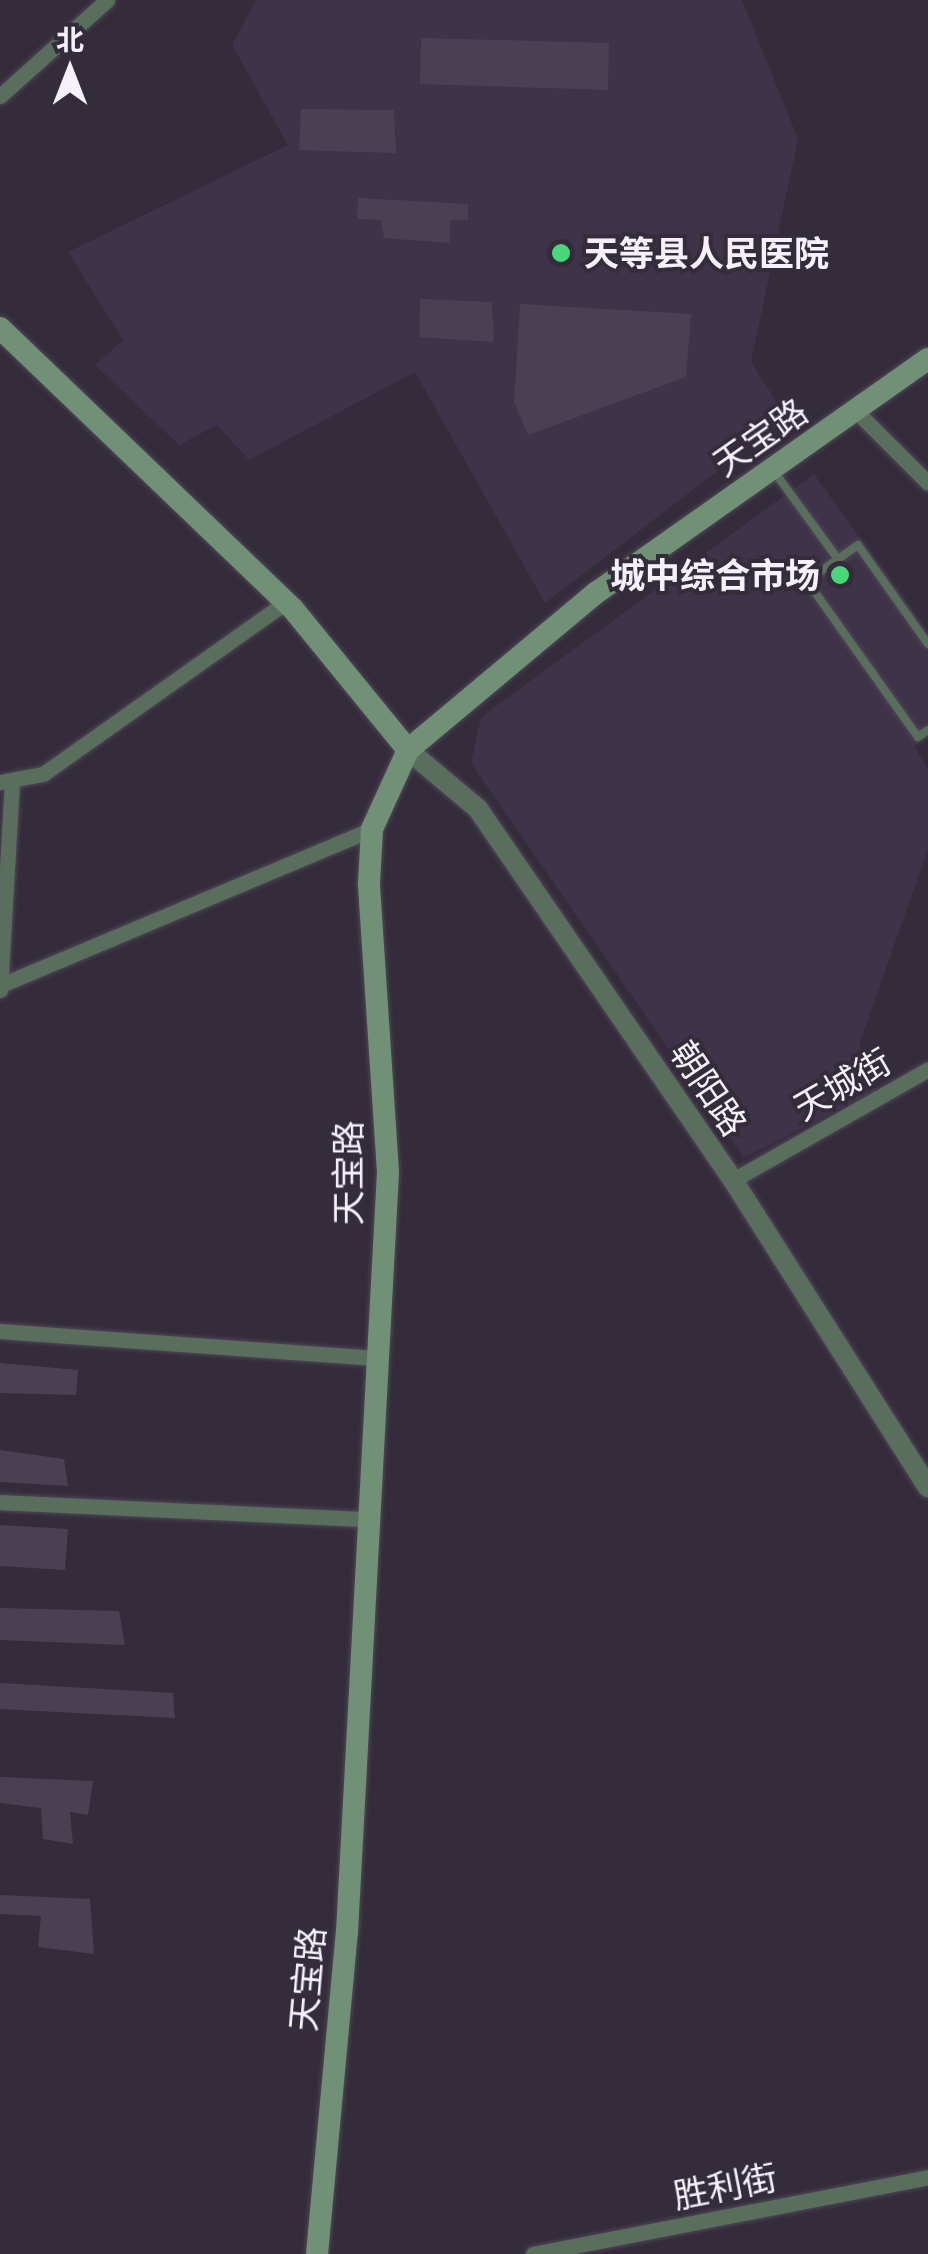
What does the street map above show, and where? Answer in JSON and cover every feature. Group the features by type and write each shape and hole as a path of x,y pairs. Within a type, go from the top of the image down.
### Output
{"main road":[{"path":"0,328 286,602 408,750"},
{"name":"天宝路","path":"317,2254 347,1932 366,1519 388,1172 369,883 372,829 408,750 596,593 928,359"}],"street":[{"path":"0,96 108,0"},
{"path":"858,412 928,483"},
{"path":"0,994 6,783 43,774 286,602"},
{"name":"朝阳路","path":"408,750 478,809 733,1180 928,1487"},
{"path":"1,986 372,829"},
{"name":"天城街","path":"733,1180 928,1069"},
{"path":"0,1331 376,1358"},
{"path":"0,1502 366,1519"},
{"name":"胜利街","path":"533,2254 928,2178"}],"lane":[{"path":"774,470 838,559"},
{"path":"928,644 858,545 807,581 918,737 928,730"}],"shaded area":[{"name":"天等县人民医院","path":"256,0 742,0 798,139 751,362 787,418 545,603 415,372 249,460 217,425 179,445 95,365 123,340 68,252 288,145 232,45"},
{"path":"814,474 928,633 928,736 914,746 928,769 928,849 859,1045 877,1089 744,1158 471,763 481,717"}],"building":[{"path":"421,38 609,43 608,90 420,84"},
{"path":"301,109 394,110 396,153 299,150"},
{"path":"358,198 468,204 468,220 450,220 450,243 384,238 381,220 357,219"},
{"path":"420,299 492,302 494,342 419,337"},
{"path":"520,304 691,314 686,377 528,435 514,402"},
{"path":"0,1363 78,1370 76,1395 0,1393"},
{"path":"0,1450 64,1459 68,1486 0,1482"},
{"path":"0,1525 68,1529 65,1570 0,1566"},
{"path":"0,1608 119,1611 125,1645 0,1640"},
{"path":"0,1683 173,1693 175,1718 0,1709"},
{"path":"0,1777 93,1781 88,1815 70,1812 73,1844 43,1839 41,1808 0,1803"},
{"path":"0,1895 90,1899 94,1954 38,1947 41,1916 0,1914"}],"place":[{"name":"天等县人民医院","path":"561,253"},
{"name":"城中综合市场","path":"840,575"}]}
